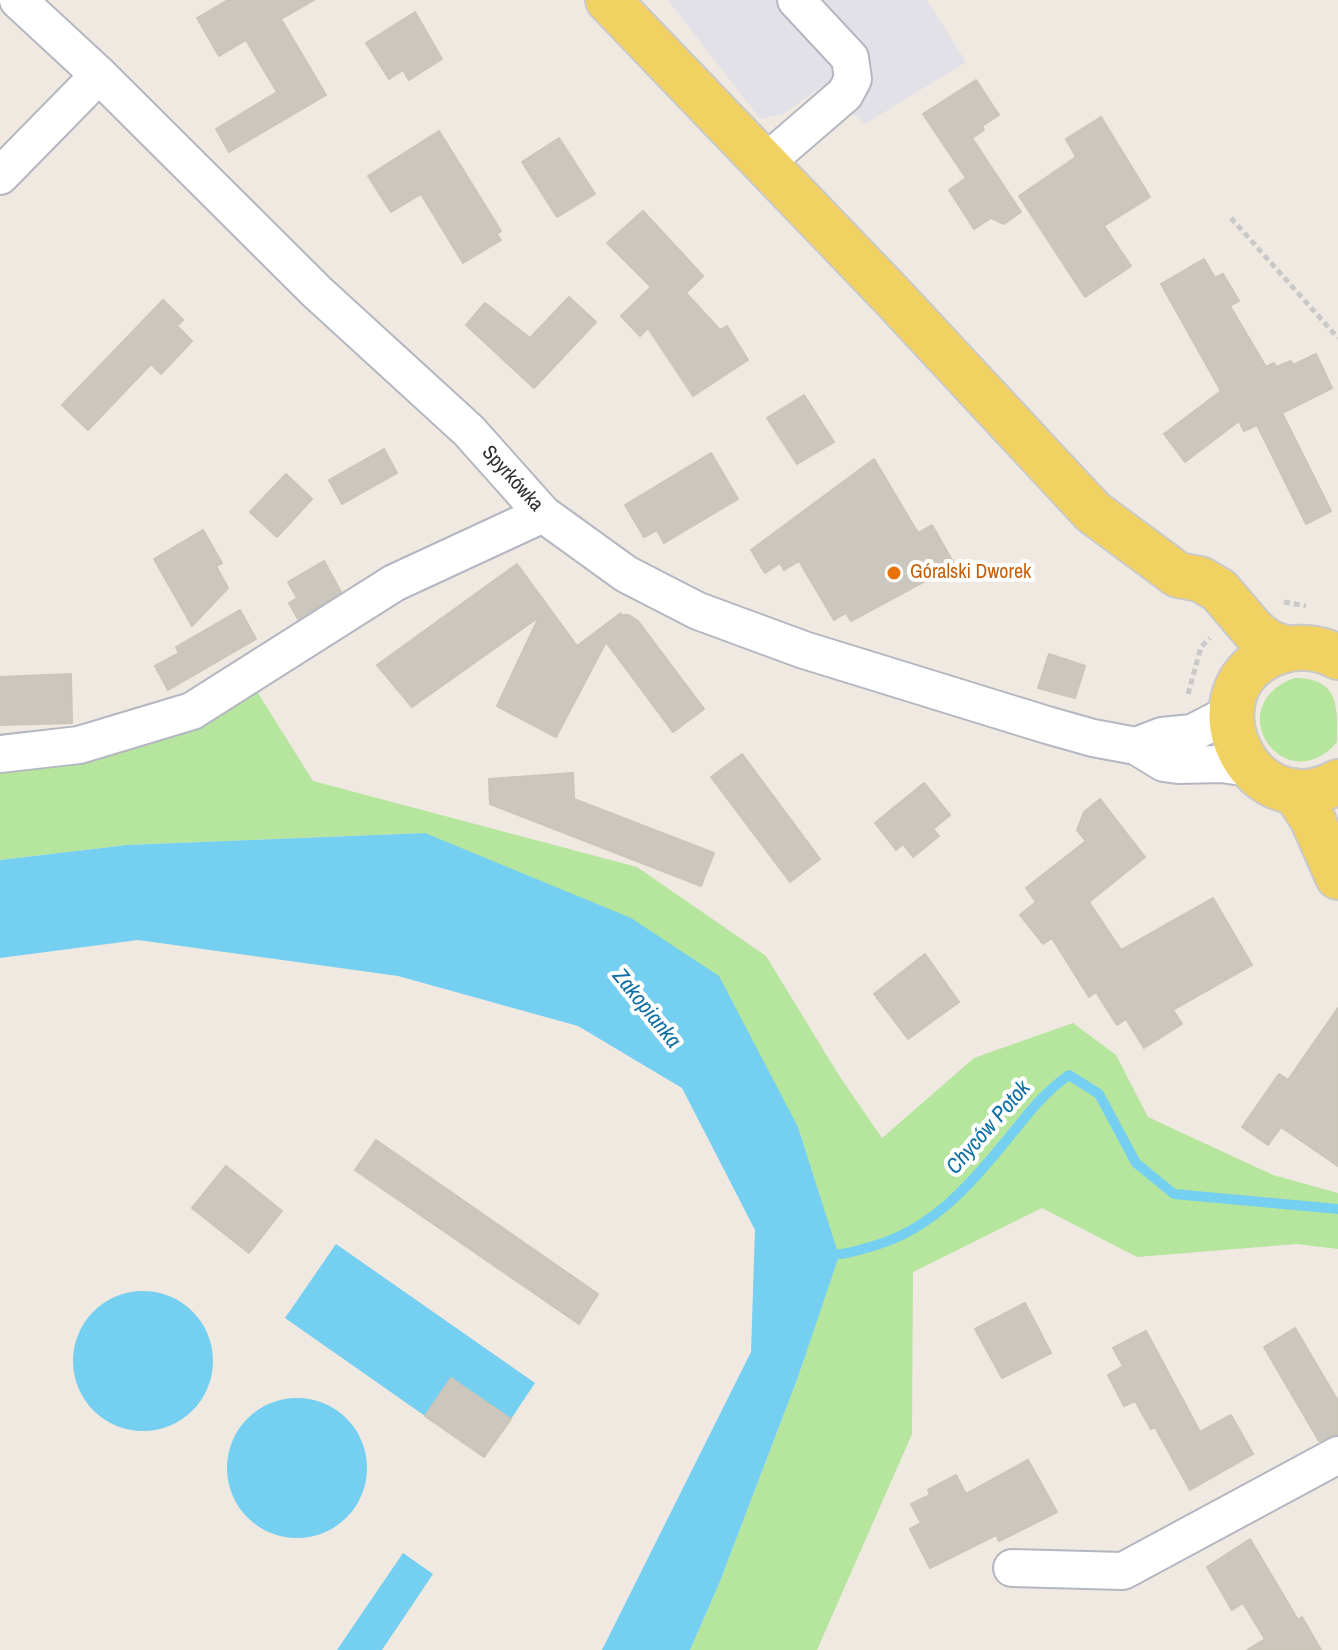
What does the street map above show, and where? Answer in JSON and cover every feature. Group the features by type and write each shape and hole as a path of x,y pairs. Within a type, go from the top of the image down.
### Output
{"main road":[{"path":"608,0 1093,512 1178,575 1209,583 1219,590 1254,631 1268,642 1287,649 1311,648 1337,655"},
{"path":"1178,575 1230,654 1235,698 1235,742 1250,768 1263,780 1294,791 1312,791 1338,782"},
{"path":"1235,698 1260,662 1287,649"},
{"path":"1294,791 1312,818 1338,877"}],"street":[{"name":"Spyrkówka","path":"18,0 99,75 317,292 469,431 543,514 626,574 698,611 804,650 1031,721 1136,746 1164,763 1250,768"},
{"path":"765,163 845,94 853,79 850,58 796,0"},
{"path":"0,176 99,75"},
{"path":"0,754 79,745 192,711 394,583 543,514"},
{"name":"Spyrkówka","path":"1136,746 1162,736 1192,733 1235,698"},
{"path":"1012,1568 1123,1571 1338,1455"}],"path":[{"path":"1231,218 1338,338"}],"shaded area":[{"path":"668,0 927,0 966,62 865,124 820,88 783,114 760,119"}],"green space":[{"path":"1294,678 1309,679 1327,688 1335,705 1337,742 1317,758 1298,761 1281,756 1268,743 1261,727 1261,709 1272,692"},
{"path":"251,682 313,781 637,867 766,956 840,1077 882,1138 974,1058 1073,1023 1116,1055 1148,1117 1273,1175 1338,1193 1338,1249 1297,1244 1137,1257 1042,1208 913,1272 912,1434 817,1650 690,1650 719,1584 798,1377 838,1256 798,1127 425,833 127,845 0,860 0,762"}],"water":[{"name":"Zakopianka","path":"425,833 631,918 719,976 798,1127 839,1256 798,1377 719,1584 690,1650 602,1650 751,1352 755,1230 682,1088 578,1026 398,976 138,940 0,958 0,860 127,845"},
{"path":"336,1244 535,1383 511,1419 451,1378 425,1416 285,1318"},
{"path":"143,1291 170,1296 193,1311 208,1334 213,1361 208,1388 193,1411 170,1426 143,1431 116,1426 93,1411 78,1388 73,1361 78,1334 93,1311 116,1296"},
{"path":"297,1398 324,1403 347,1418 362,1441 367,1468 362,1495 347,1518 324,1533 297,1538 270,1533 247,1518 232,1495 227,1468 232,1441 247,1418 270,1403"},
{"path":"403,1553 433,1574 382,1650 337,1650"}],"building":[{"path":"228,0 314,0 281,19 326,95 229,152 216,129 277,92 246,40 219,56 197,18"},
{"path":"415,12 442,59 409,80 403,70 389,79 366,43"},
{"path":"976,80 999,115 982,126 984,130 972,138 1021,212 1004,224 991,218 974,229 949,190 966,178 923,114"},
{"path":"1101,117 1150,197 1104,226 1131,266 1085,297 1019,196 1076,157 1066,139"},
{"path":"439,131 501,231 497,234 501,240 463,263 421,194 391,212 368,176"},
{"path":"559,138 595,194 557,217 522,162"},
{"path":"643,211 703,276 686,293 720,330 727,326 748,360 693,396 648,328 640,336 621,316 651,287 607,243"},
{"path":"1204,259 1215,278 1223,274 1239,301 1230,306 1266,367 1291,361 1293,365 1316,354 1332,388 1282,413 1331,511 1306,524 1257,425 1244,431 1239,421 1185,462 1164,434 1221,391 1161,284"},
{"path":"569,297 596,322 534,388 466,325 485,303 530,338"},
{"path":"163,300 183,320 177,326 192,341 161,374 151,364 88,430 62,405"},
{"path":"804,395 834,442 797,464 767,418"},
{"path":"384,449 397,473 342,504 329,480"},
{"path":"711,453 738,499 664,543 657,530 644,537 625,505"},
{"path":"874,459 918,533 932,525 953,562 936,571 938,574 851,621 846,613 834,620 799,561 784,570 780,563 765,573 751,550"},
{"path":"286,474 312,499 277,537 250,512"},
{"path":"203,530 222,563 216,566 228,588 192,626 154,559"},
{"path":"324,561 341,592 298,619 289,603 297,598 288,582"},
{"path":"517,564 577,646 621,613 619,615 629,615 638,621 704,709 673,732 606,642 556,737 497,706 539,617 412,707 377,665"},
{"path":"240,610 256,639 168,690 155,666 179,653 176,647"},
{"path":"1049,654 1085,666 1075,698 1038,688"},
{"path":"71,674 72,723 0,725 0,677"},
{"path":"742,754 820,859 790,882 711,777"},
{"path":"573,773 574,799 714,853 701,886 490,804 489,779"},
{"path":"924,783 950,815 933,829 939,836 913,857 903,844 896,850 875,823"},
{"path":"1100,799 1145,857 1089,902 1121,950 1213,898 1252,965 1173,1010 1182,1024 1144,1048 1126,1019 1117,1025 1096,992 1089,997 1052,938 1043,944 1020,915 1036,902 1026,888 1086,841 1077,830 1084,812"},
{"path":"925,954 959,1002 908,1039 874,994"},
{"path":"1338,1008 1338,1166 1281,1127 1268,1145 1242,1127 1279,1074 1288,1080"},
{"path":"376,1140 598,1294 579,1324 355,1170"},
{"path":"226,1166 282,1211 249,1253 192,1208"},
{"path":"1025,1303 1051,1353 1002,1378 975,1329"},
{"path":"1295,1328 1338,1401 1338,1434 1319,1441 1264,1347"},
{"path":"1146,1331 1200,1432 1231,1415 1253,1454 1190,1490 1155,1427 1151,1429 1135,1401 1124,1406 1108,1375 1123,1366 1113,1348"},
{"path":"451,1378 511,1419 484,1457 425,1416"},
{"path":"1028,1460 1057,1512 999,1541 996,1535 930,1568 910,1529 921,1523 911,1504 930,1495 928,1490 956,1475 966,1494"},
{"path":"1250,1539 1298,1620 1302,1617 1321,1650 1247,1650 1265,1639 1243,1603 1232,1610 1207,1567"}],"waterway":[{"name":"Chyców Potok","path":"825,1254 849,1253 873,1246 916,1228 935,1215 969,1184 1039,1101 1069,1075 1099,1094 1136,1163 1174,1194 1338,1209"}],"place":[{"name":"Góralski Dworek","path":"894,573"}]}
